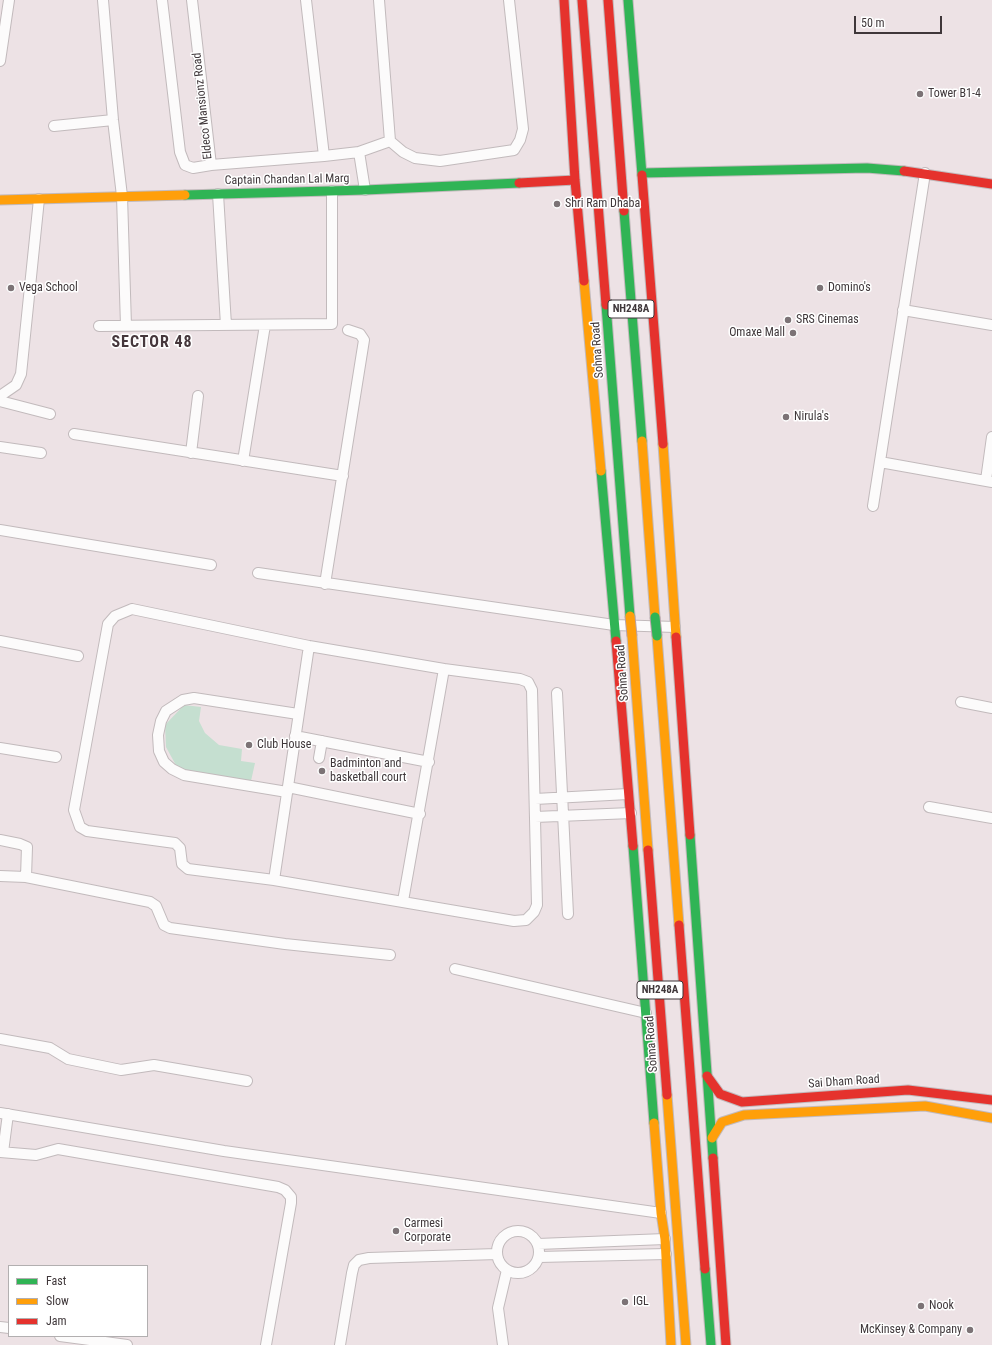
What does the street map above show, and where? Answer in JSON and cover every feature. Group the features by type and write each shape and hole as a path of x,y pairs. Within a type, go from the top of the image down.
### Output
{"main road":[{"path":"564,0 575,180 628,794 631,813 661,1213 665,1239 671,1345"},
{"name":"Sohna Road","path":"582,0 686,1345"},
{"name":"NH248A","path":"608,0 711,1345"},
{"path":"628,0 676,627 726,1345"},
{"path":"642,173 866,168 925,173 992,184"},
{"name":"Captain Chandan Lal Marg","path":"0,200 365,190 575,180"},
{"name":"Sai Dham Road","path":"707,1076 720,1094 742,1102 908,1090 992,1100"},
{"path":"712,1138 722,1122 744,1115 925,1106 992,1118"}],"street":[{"path":"0,62 9,0"},
{"path":"103,0 113,120 122,196 126,326"},
{"name":"Eldeco Mansionz Road","path":"162,0 180,152 185,165 193,168 211,165 192,0"},
{"path":"306,0 324,156"},
{"path":"379,0 390,141 403,152 415,158 440,161 514,150 520,140 523,129 509,0"},
{"path":"54,126 113,120"},
{"path":"211,165 359,152 390,141"},
{"path":"359,152 365,190"},
{"path":"873,506 925,173"},
{"path":"99,326 332,324 332,191"},
{"path":"218,194 226,325"},
{"path":"0,396 16,385 21,374 39,199"},
{"path":"903,310 992,325"},
{"path":"243,461 265,325"},
{"path":"324,584 343,476 364,340 360,334 348,330"},
{"path":"191,453 198,396"},
{"path":"0,400 50,414"},
{"path":"74,434 343,476"},
{"path":"880,462 989,481 992,437"},
{"path":"0,447 40,453"},
{"path":"0,530 211,565"},
{"path":"258,573 324,584 614,625 676,627"},
{"path":"132,609 309,646 444,670 520,679 528,682 532,690 537,905 534,912 526,920 514,921 274,880 188,869 182,864 180,848 177,845 87,831 80,827 74,810 108,624 115,616 132,609"},
{"path":"0,641 78,656"},
{"path":"274,880 309,646"},
{"path":"403,901 420,814 444,670"},
{"path":"557,693 564,799 568,914"},
{"path":"298,714 194,698 183,700 166,711 161,721 158,734 159,751 164,762 172,769 184,775 288,790 420,814"},
{"path":"961,702 992,708"},
{"path":"295,736 429,762"},
{"path":"319,758 322,741"},
{"path":"0,748 56,757"},
{"path":"535,799 564,799 628,794"},
{"path":"929,807 992,818"},
{"path":"535,817 564,817 631,813"},
{"path":"0,840 20,844 27,848 26,877"},
{"path":"0,876 26,877 150,902 156,906 164,925 170,928 390,955"},
{"path":"456,969 646,1014"},
{"path":"0,1039 50,1048 68,1059 121,1070 154,1065 247,1081"},
{"path":"834,1095 835,1111"},
{"path":"266,1345 291,1203 291,1197 285,1190 278,1187 58,1149 36,1156 2,1152 4,1114 224,1151 661,1213"},
{"path":"517,1231 530,1234 538,1244 539,1257 537,1263 527,1272 513,1273 507,1270 502,1266 497,1254 500,1241 505,1236 517,1231"},
{"path":"538,1244 665,1239"},
{"path":"340,1345 352,1273 354,1265 359,1260 369,1258 497,1254"},
{"path":"539,1257 666,1254"},
{"path":"503,1345 498,1308 507,1270"},
{"path":"62,1337 75,1342 127,1345"}],"green space":[{"path":"184,705 201,707 199,721 205,733 219,745 242,749 241,761 255,763 251,781 178,769 166,747 165,725"}],"traffic: fast":[{"path":"628,0 642,175"},
{"path":"642,173 867,168 904,171"},
{"path":"185,195 365,190 519,183"},
{"path":"624,211 642,441"},
{"path":"606,305 630,616"},
{"path":"601,471 616,641"},
{"path":"655,617 657,636"},
{"path":"690,835 713,1158"},
{"path":"633,846 654,1123"},
{"path":"705,1269 711,1345"}],"traffic: slow":[{"path":"0,200 185,195"},
{"path":"584,281 601,471"},
{"path":"642,441 655,617"},
{"path":"663,444 676,637"},
{"path":"630,616 632,636"},
{"path":"632,636 648,850"},
{"path":"657,636 679,925"},
{"path":"667,1095 686,1345"},
{"path":"712,1138 722,1122 744,1115 925,1106 992,1118"},
{"path":"654,1123 661,1213 665,1239 671,1345"}],"traffic: jam":[{"path":"564,0 575,180 584,281"},
{"path":"582,0 606,305"},
{"path":"608,0 624,211"},
{"path":"904,171 992,184"},
{"path":"642,175 663,444"},
{"path":"519,183 575,180"},
{"path":"676,637 690,835"},
{"path":"616,641 633,846"},
{"path":"648,850 667,1095"},
{"path":"679,925 705,1269"},
{"path":"707,1076 720,1094 742,1102 908,1090 992,1100"},
{"path":"713,1158 726,1345"}],"place":[{"name":"Tower B1-4","path":"920,94"},
{"name":"Shri Ram Dhaba","path":"557,204"},
{"name":"Vega School","path":"11,288"},
{"name":"Domino's","path":"820,288"},
{"name":"SRS Cinemas","path":"788,320"},
{"name":"Omaxe Mall","path":"793,333"},
{"name":"Nirula's","path":"786,417"},
{"name":"Club House","path":"249,745"},
{"name":"Badminton and basketball court","path":"322,771"},
{"name":"Carmesi Corporate","path":"396,1231"},
{"name":"IGL","path":"625,1302"},
{"name":"Nook","path":"921,1306"},
{"name":"McKinsey & Company","path":"970,1330"}],"district":[{"name":"SECTOR 48","path":"152,343"}]}
